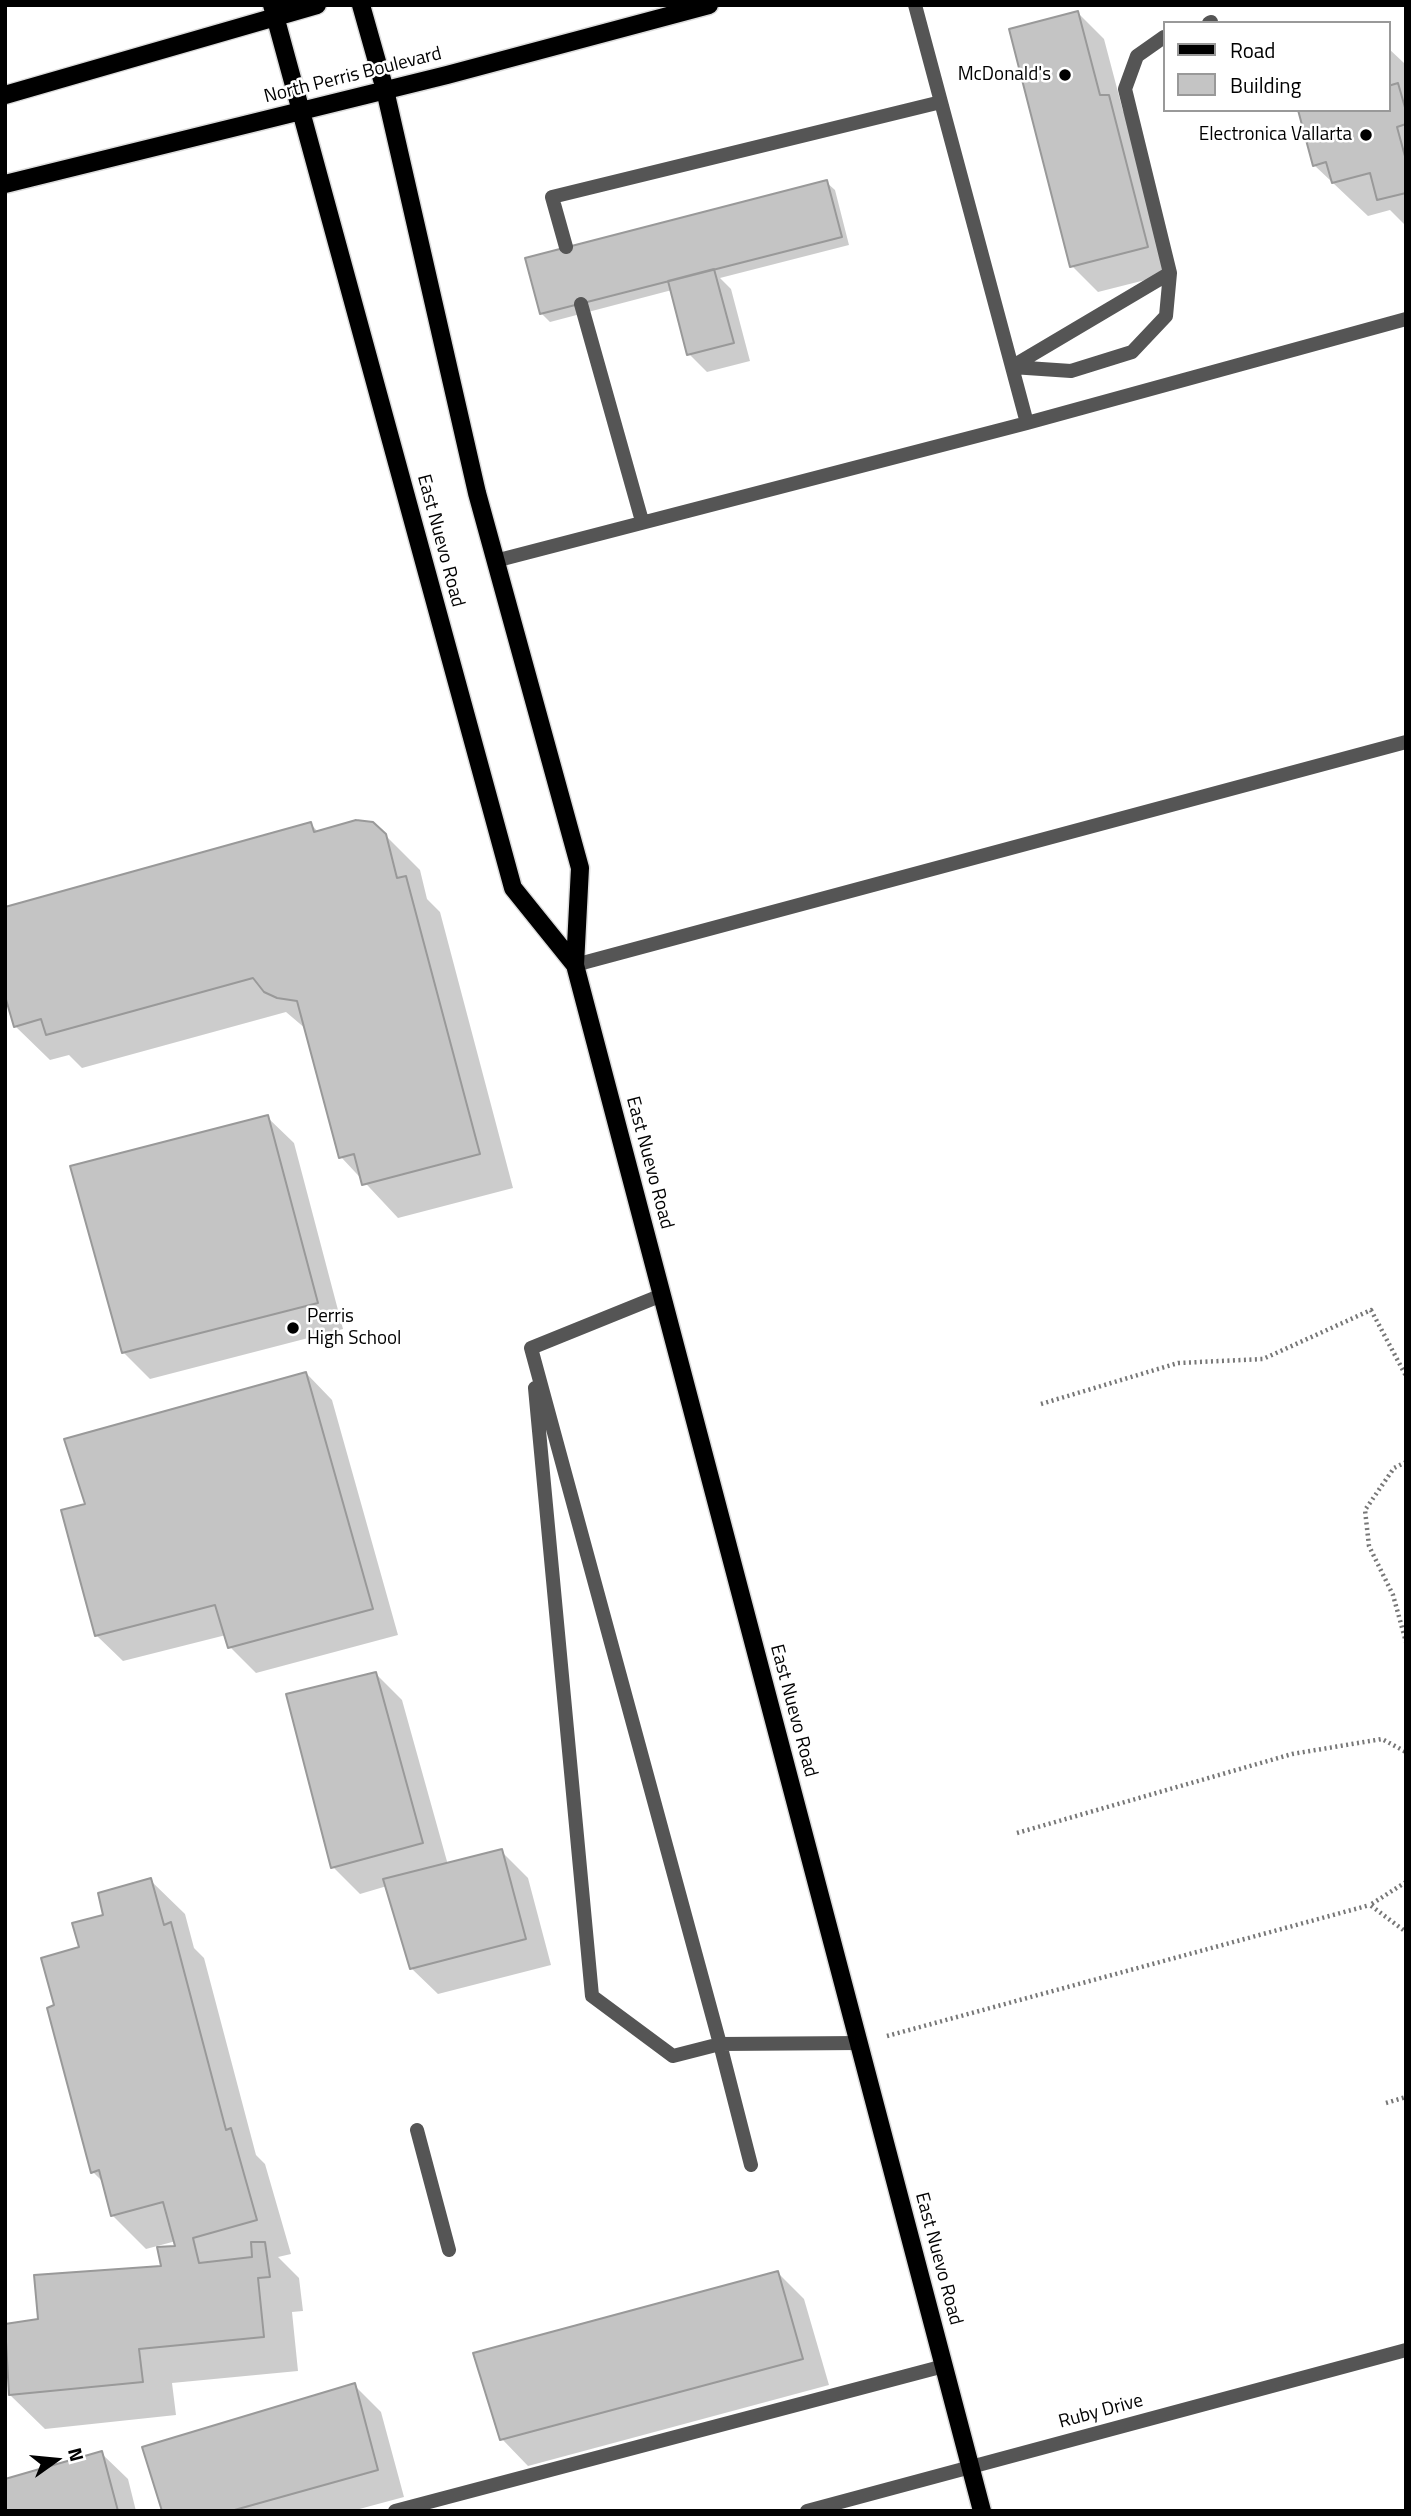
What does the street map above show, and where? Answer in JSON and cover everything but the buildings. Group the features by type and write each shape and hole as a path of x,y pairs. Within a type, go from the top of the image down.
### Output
{"main road":[{"path":"5,95 273,11 317,5"},
{"name":"East Nuevo Road","path":"361,5 386,90 495,561 580,869 575,965 982,2511"},
{"name":"North Perris Boulevard","path":"5,184 386,90 709,5"},
{"name":"East Nuevo Road","path":"273,11 513,888 575,965"}],"street":[{"path":"915,5 1027,423"},
{"path":"1012,366 1071,370 1132,352 1166,316 1170,273 1125,89 1138,56 1162,38"},
{"path":"566,247 552,197 941,102"},
{"path":"1012,366 1170,273"},
{"path":"581,304 642,522"},
{"path":"495,561 1027,423 1406,318"},
{"path":"575,965 1406,742"},
{"path":"531,1348 662,1295"},
{"path":"531,1348 751,2165"},
{"path":"531,1348 592,1996 673,2056 720,2044 859,2043"},
{"path":"417,2130 449,2250"},
{"name":"Ruby Drive","path":"807,2511 1406,2350"},
{"path":"395,2511 944,2366"}],"path":[{"path":"1041,1405 1178,1363 1263,1359 1371,1310 1406,1377"},
{"path":"1406,1462 1394,1468 1365,1510 1369,1546 1393,1595 1406,1642"},
{"path":"1017,1833 1292,1754 1382,1739 1406,1752"},
{"path":"859,2043 1370,1905 1406,1882"},
{"path":"1370,1905 1406,1932"},
{"path":"1386,2103 1406,2098"}],"place":[{"name":"McDonald's","path":"1065,75"},
{"name":"Electronica Vallarta","path":"1366,135"},
{"name":"Perris High School","path":"293,1328"}]}
